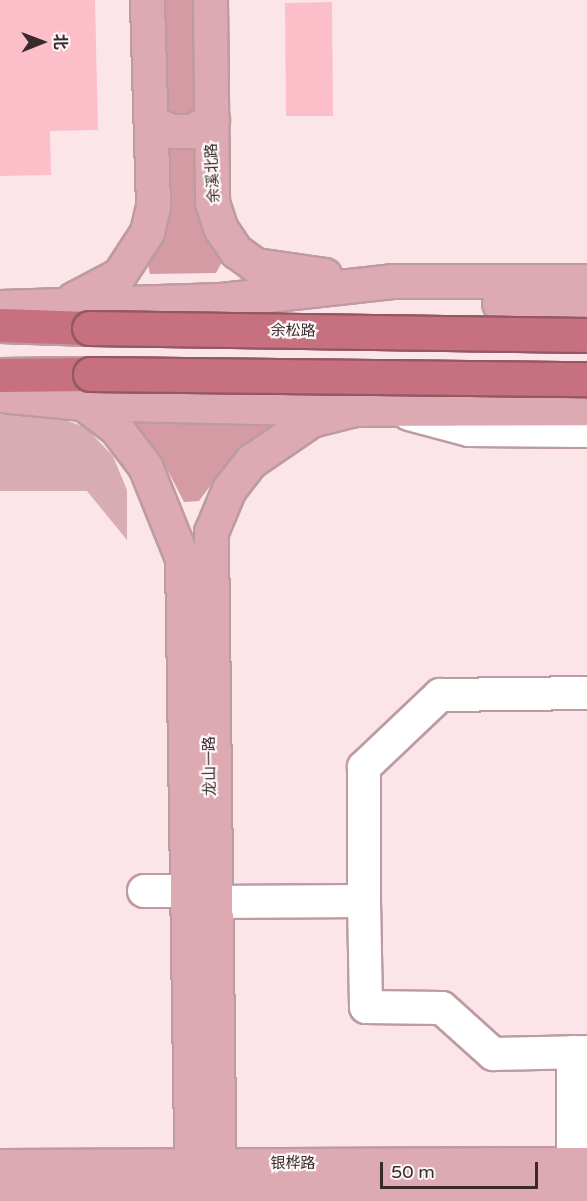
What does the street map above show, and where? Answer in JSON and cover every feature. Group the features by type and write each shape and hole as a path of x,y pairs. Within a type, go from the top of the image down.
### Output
{"highway":[{"name":"余松路","path":"0,325 587,335"},
{"path":"0,375 86,388 587,379"}],"main road":[{"path":"63,303 119,275 140,247 153,205 147,0"},
{"name":"余溪北路","path":"210,0 212,202 236,251 255,265 391,291"},
{"path":"150,121 170,131 191,131 212,120"},
{"path":"391,291 462,280 585,281"},
{"path":"0,308 63,303 221,300 585,281"},
{"path":"0,394 86,388 355,409 587,408"},
{"name":"龙山一路","path":"86,388 145,466 182,558 200,896 205,1185"},
{"name":"龙山一路","path":"200,896 207,556 216,513 251,461 279,440 311,420 355,409"},
{"name":"银桦路","path":"0,1166 205,1185"},
{"name":"银桦路","path":"0,1191 580,1178"}],"street":[{"path":"391,409 469,430 587,431"},
{"path":"580,1178 580,1052 493,1054 442,1008 366,1007 364,766 440,694 587,693"},
{"path":"144,891 200,896 364,901"}],"shaded area":[{"path":"164,0 199,0 201,113 191,122 166,111"},
{"path":"168,140 200,140 223,260 216,273 150,274 148,264 169,214"},
{"path":"140,412 265,415 272,426 228,462 199,501 184,502 162,459 134,424"},
{"path":"48,414 85,427 113,456 127,490 127,540 87,491 0,491 0,415"}],"building":[{"path":"0,0 95,0 98,130 50,131 51,175 0,176"},
{"path":"332,2 333,116 286,116 285,3"}]}
